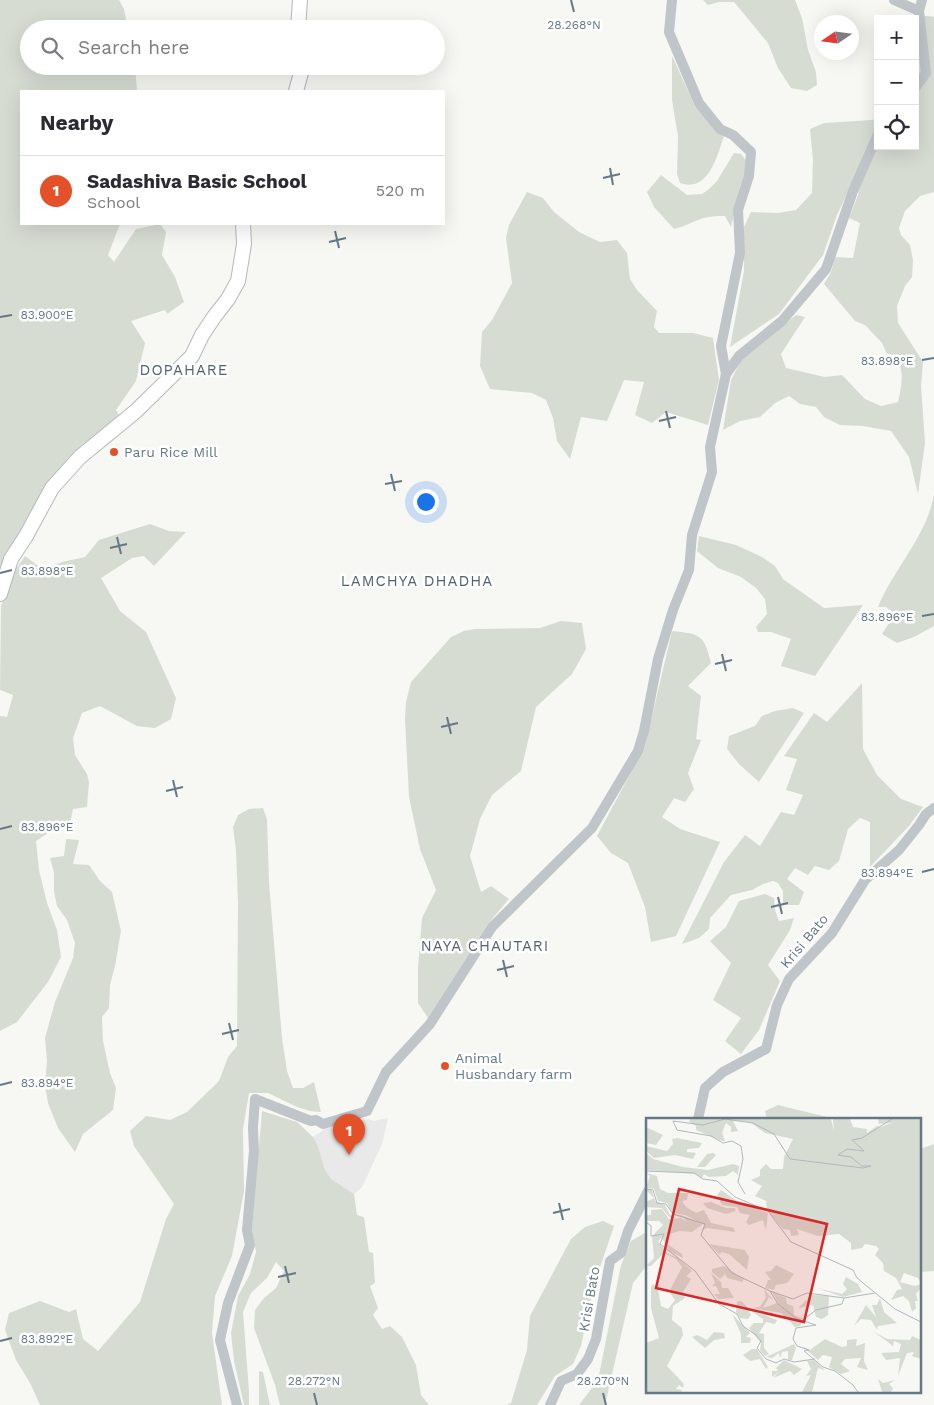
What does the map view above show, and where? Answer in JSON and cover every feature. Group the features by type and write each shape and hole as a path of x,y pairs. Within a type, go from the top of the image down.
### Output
{"street":[{"path":"299,20 300,0"},
{"path":"237,1405 220,1340 228,1303 250,1245 247,1230 254,1151 255,1099 323,1124 368,1110 386,1072 430,1024 492,927 592,828 638,751 658,660 673,610 689,570 692,535 712,472 710,447 726,374 721,346 740,254 738,210 749,176 751,152 733,135 720,129 699,103 669,32 672,0"},
{"path":"894,0 919,11"},
{"path":"919,83 926,73 919,11 922,0"},
{"path":"296,90 300,75"},
{"path":"726,374 739,356 782,322 826,269 853,191 874,143"},
{"path":"0,594 11,559 52,488 80,457 136,411 192,356 202,335 238,281 244,244 243,225"},
{"name":"Krisi Bato","path":"698,1118 705,1088 723,1072 766,1049 777,1005 789,979 832,932 865,880 899,850 926,814 934,808"},
{"name":"Krisi Bato","path":"550,1405 561,1381 577,1374 588,1359 596,1338 610,1261 621,1253 628,1231 646,1195"}],"shaded area":[{"path":"0,0 119,0 124,9 126,20 20,20 20,75 136,75 137,90 20,90 20,225 120,225 108,255 114,262 136,229 161,225 166,232 162,255 175,277 184,302 167,314 165,310 131,321 145,343 136,381 116,410 122,420 81,445 29,514 5,567 0,565"},
{"path":"703,0 795,0 802,18 808,50 816,72 817,85 807,91 791,88 778,68 768,43 734,2 719,2 708,5"},
{"path":"919,16 934,17 934,192 920,196 905,211 899,228 901,235 910,245 913,260 912,277 905,286 897,306 898,323 923,362 921,386 925,443 918,494 909,457 891,431 863,426 840,425 824,417 816,407 800,404 789,396 775,403 760,417 740,421 723,430 731,380 741,360 796,315 805,317 781,354 786,368 825,377 842,375 865,399 881,406 898,402 901,372 895,355 887,354 882,343 865,325 855,321 824,284 831,272 835,257 853,258 860,223 849,218 858,195 863,160 837,215 823,255 779,314 730,347 744,271 744,227 751,212 778,213 796,210 812,193 813,160 810,129 824,123 874,119 874,150 919,150"},
{"path":"672,56 695,106 724,136 710,171 698,183 690,185 680,183 677,174 678,136 672,100"},
{"path":"734,153 741,154 747,162 747,171 740,187 731,227 725,216 719,216 704,218 674,229 654,207 647,192 661,175 687,195 702,194 717,181"},
{"path":"527,192 543,198 554,212 579,232 600,242 617,240 627,253 630,279 637,290 657,311 654,327 659,333 693,333 713,338 719,380 708,425 666,412 652,423 635,415 644,382 624,380 607,421 581,417 570,459 557,441 553,418 546,400 532,393 490,389 480,366 482,332 492,320 512,283 506,238 509,225"},
{"path":"934,494 934,626 914,637 897,643 882,634 895,614 886,607 878,607 892,579 918,538"},
{"path":"150,524 169,531 186,532 154,566 144,556 132,558 101,578 120,611 146,632 176,698 171,719 155,728 137,726 100,706 82,713 73,738 75,755 87,774 89,782 87,807 73,809 69,828 48,833 36,841 39,870 47,903 57,930 61,957 48,982 17,1022 0,1031 0,716 7,717 13,695 0,690 1,606 12,575 25,556 42,569 85,557 99,540"},
{"path":"699,536 736,545 762,557 775,566 783,579 824,608 863,605 815,676 781,666 791,639 771,632 758,632 756,627 767,614 765,599 756,588 741,577 718,568 697,551"},
{"path":"561,621 582,623 586,649 572,674 536,707 521,771 492,795 480,819 470,856 481,892 491,886 509,899 487,925 428,1018 418,1003 418,967 422,918 436,890 420,849 409,797 405,719 406,702 411,682 451,637 464,631 475,629 540,628"},
{"path":"672,631 689,633 700,638 706,647 711,663 688,686 701,696 696,739 701,740 688,773 694,789 685,802 674,798 662,817 680,829 720,842 676,936 651,942 645,907 628,863 611,853 597,836 645,746"},
{"path":"862,683 863,749 877,775 901,799 923,807 909,826 870,867 870,822 860,818 848,829 839,861 829,870 815,866 808,875 795,868 787,879 804,892 799,905 783,905 783,891 778,883 773,881 763,884 752,890 731,895 710,918 709,929 699,938 682,944 724,862 745,835 760,846 781,812 794,815 803,795 786,790 797,759 784,756 814,713 827,722"},
{"path":"793,708 804,713 759,782 739,764 727,749 729,736 755,726 762,716 775,711"},
{"path":"263,808 267,819 269,883 282,1038 287,1071 293,1088 303,1088 314,1082 321,1112 297,1107 268,1093 249,1093 243,1129 244,1191 232,1256 215,1296 212,1333 222,1405 40,1405 30,1383 16,1360 5,1330 9,1313 40,1301 69,1312 76,1309 83,1339 98,1351 140,1302 166,1219 174,1204 134,1146 130,1131 146,1116 170,1120 187,1112 219,1081 228,1057 237,1046 238,902 233,827 238,815 249,809"},
{"path":"66,839 79,840 73,864 89,865 100,881 112,892 121,931 110,985 109,1008 102,1017 103,1041 110,1073 116,1088 113,1110 83,1134 75,1152 58,1128 48,1103 45,1085 47,1061 45,1038 55,1002 73,958 75,943 67,920 57,906 54,892 54,873 50,858 64,856"},
{"path":"765,894 774,898 775,910 779,921 794,918 790,930 768,965 780,981 759,1030 741,1054 725,1041 741,1018 713,1000 731,963 710,941 726,927 739,901"},
{"path":"778,1105 828,1118 767,1118 765,1111"},
{"path":"262,1111 297,1122 313,1137 318,1146 325,1170 331,1179 354,1194 357,1215 364,1217 369,1252 373,1253 375,1283 370,1286 378,1308 373,1315 382,1329 390,1326 402,1337 416,1365 421,1395 429,1405 280,1405 275,1385 254,1328 255,1310 264,1298 276,1288 284,1271 276,1262 267,1278 251,1293 243,1312 249,1392 249,1405 244,1405 234,1361 231,1333 238,1296 250,1274 256,1252 252,1229"},
{"path":"388,1118 382,1144 362,1187 354,1194 331,1180 325,1170 318,1146 313,1137 326,1128 340,1124"},
{"path":"934,1144 934,1271 922,1272 922,1148"},
{"path":"603,1221 614,1226 593,1288 581,1346 573,1364 555,1376 537,1405 507,1405 511,1403 527,1350 530,1316 571,1239 585,1227"},
{"path":"646,1232 646,1267 633,1283 605,1405 579,1405 598,1380 621,1265 631,1241"},
{"path":"259,1371 263,1372 270,1405 259,1405"}],"place":[{"name":"Paru Rice Mill","path":"114,452"},
{"name":"Animal Husbandary farm","path":"445,1066"},
{"name":"Sadashiva Basic School","path":"349,1155"}],"district":[{"name":"DOPAHARE","path":"184,370"},
{"name":"LAMCHYA DHADHA","path":"417,581"},
{"name":"NAYA CHAUTARI","path":"485,946"}]}
